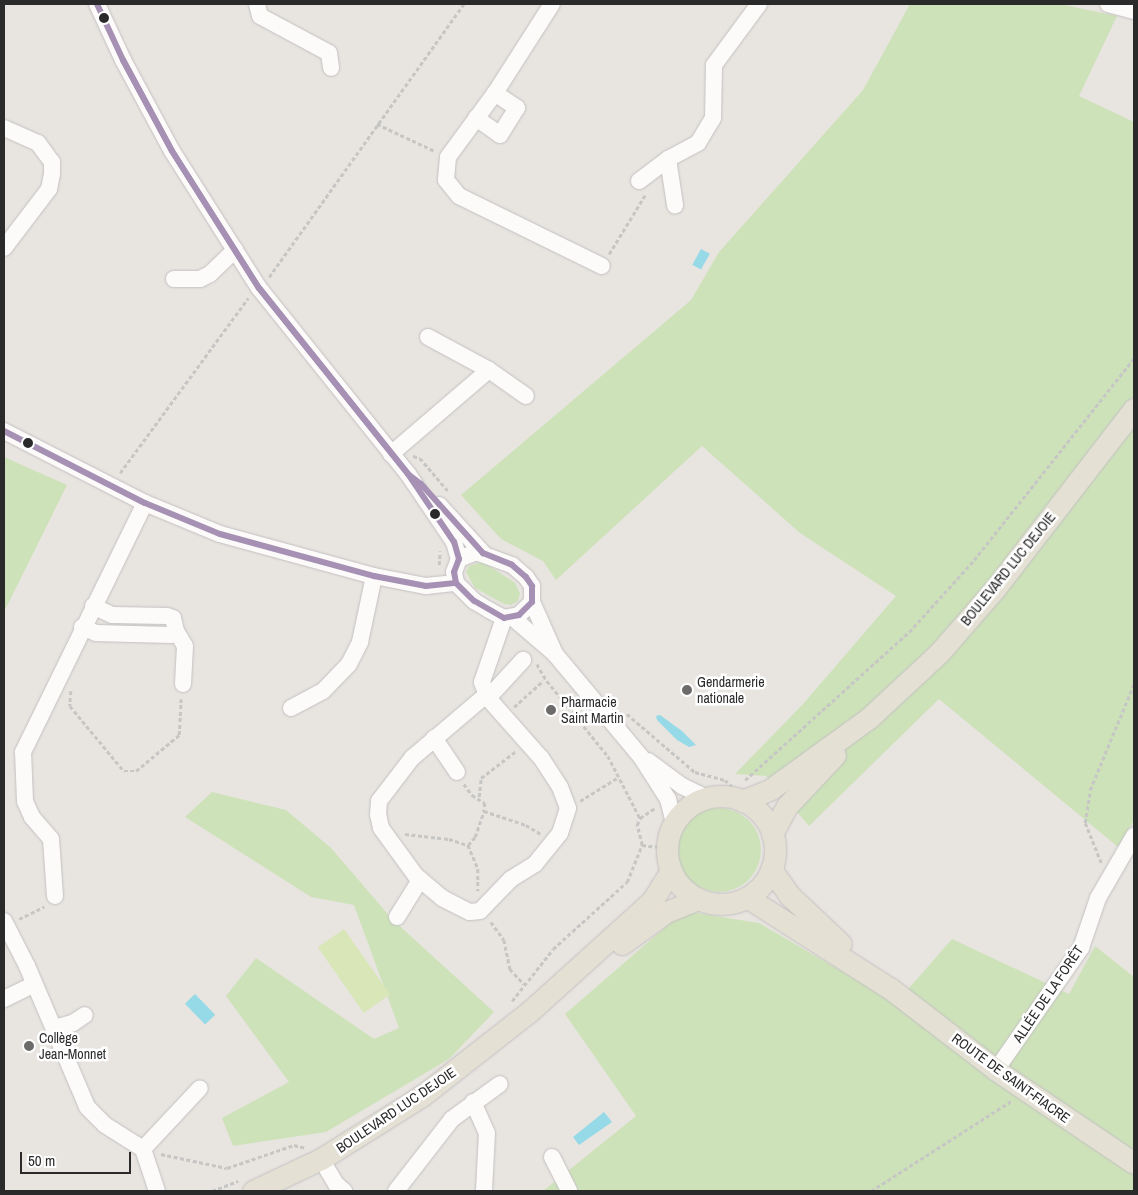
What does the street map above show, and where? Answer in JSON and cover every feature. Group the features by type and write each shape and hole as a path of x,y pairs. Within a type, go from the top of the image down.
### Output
{"main road":[{"name":"BOULEVARD LUC DEJOIE","path":"772,834 787,806 869,718 939,653 994,590 1134,409"},
{"name":"BOULEVARD LUC DEJOIE","path":"739,800 771,789 869,718"},
{"path":"707,798 739,800 765,819 772,834 775,848 771,869 766,879 748,898 722,904 698,899 684,890 671,872 667,848 674,823 690,806 707,798"},
{"name":"ROUTE DE SAINT-FIACRE","path":"771,869 788,895 890,990"},
{"name":"BOULEVARD LUC DEJOIE","path":"253,1191 314,1154 423,1095 520,1008 652,901 671,872"},
{"name":"ROUTE DE SAINT-FIACRE","path":"748,898 890,990 996,1070 1134,1163"},
{"name":"BOULEVARD LUC DEJOIE","path":"520,1008 666,912 698,899"}],"street":[{"path":"97,4 145,103 264,295 408,474 454,542 460,559"},
{"path":"257,4 260,16 329,53 331,68"},
{"path":"552,4 495,92 448,157 446,180 459,196 602,266"},
{"path":"643,186 668,159 698,143 713,118 714,66 759,4"},
{"path":"1108,4 1134,11"},
{"path":"476,118 500,135 517,108 495,92"},
{"path":"4,128 38,143 52,162 52,174 49,189 4,248"},
{"path":"668,159 675,204"},
{"path":"174,279 200,278 210,274 235,250"},
{"path":"428,337 489,370 526,396"},
{"path":"391,454 489,370"},
{"path":"4,431 145,503 220,534 374,576 426,586 456,583"},
{"path":"408,474 421,484 483,553 512,566 526,577 532,586 532,602 555,654"},
{"path":"55,896 50,839 32,817 25,801 23,752 82,627 145,503"},
{"path":"483,553 468,554 460,559 454,572 456,583 478,605 508,618 555,654 641,757 668,799 674,823"},
{"path":"291,708 323,691 349,664 360,642 374,576"},
{"path":"529,658 487,696 434,738 401,772 379,801 381,828 387,839 420,880 458,907 470,912 480,911 512,879 535,864 553,844 565,822 568,808 560,787 528,743 487,696 482,682 484,672 508,618 532,602"},
{"path":"93,606 112,614 166,616 173,618 176,631 185,646 183,684"},
{"path":"82,627 96,633 170,635 176,631"},
{"path":"434,738 457,772"},
{"path":"641,757 682,786 707,798"},
{"name":"ALLÉE DE LA FORÊT","path":"996,1070 1081,948 1109,877 1134,836"},
{"path":"397,917 420,880"},
{"path":"5,923 35,984 87,1108 105,1125 145,1152 156,1191"},
{"path":"4,999 35,984"},
{"path":"54,1028 73,1023 85,1015"},
{"path":"396,1191 427,1148 452,1119 472,1102 500,1084"},
{"path":"145,1152 200,1088"},
{"path":"472,1102 487,1133 484,1191"},
{"path":"314,1154 336,1184 344,1191"},
{"path":"552,1157 569,1191"}],"path":[{"path":"266,283 297,234 464,4"},
{"path":"377,124 448,157"},
{"path":"602,266 643,186"},
{"path":"118,476 250,295"},
{"path":"739,800 735,788 909,632 974,560 1134,358"},
{"path":"529,658 608,756 640,818"},
{"path":"504,716 543,681"},
{"path":"71,687 70,706 124,771 136,771 179,735 183,684"},
{"path":"1109,877 1094,851 1086,823 1090,790 1134,684"},
{"path":"479,797 481,778 487,771 528,743"},
{"path":"457,772 472,795 479,797 485,803 475,837 468,845"},
{"path":"568,808 617,778"},
{"path":"520,1008 524,984 553,949 627,882 642,845 637,825 640,818 663,802"},
{"path":"484,811 526,825 553,844"},
{"path":"387,839 401,834 449,839 468,845 478,869 480,911 499,931 510,968 524,984"},
{"path":"642,845 667,848"},
{"path":"5,923 51,903 55,896"},
{"path":"872,1191 1027,1091"},
{"path":"145,1152 227,1168 300,1144 314,1154"}],"green space":[{"path":"910,4 1060,4 1117,16 1079,96 1134,122 1134,820 1118,847 939,699 809,826 766,776 735,774 803,704 896,596 800,533 702,446 556,580 543,561 501,539 461,495 691,300 719,252 863,90"},
{"path":"4,457 67,485 4,612"},
{"path":"485,563 515,583 520,593 518,601 511,605 504,604 475,588 466,572 469,566"},
{"path":"212,792 286,810 331,848 392,919 494,1012 449,1059 326,1132 233,1146 222,1118 289,1082 226,996 256,958 374,1039 399,1028 354,905 311,897 185,817"},
{"path":"719,808 735,811 749,820 758,834 761,850 758,866 749,880 735,889 719,892 703,889 689,880 680,866 677,850 680,834 689,820 703,811"},
{"path":"684,911 759,923 896,1003 952,939 1069,994 1095,946 1134,977 1134,1191 543,1191 636,1116 565,1014"},
{"path":"344,929 390,995 364,1013 318,947"}],"water":[{"path":"701,249 710,254 701,270 692,265"},
{"path":"660,715 682,731 696,745 689,747 677,740 657,720 656,716"},
{"path":"195,994 215,1015 205,1025 185,1004"},
{"path":"604,1112 612,1122 579,1145 573,1137"}],"transit line":[{"path":"97,4 123,60"},
{"path":"123,60 172,151"},
{"path":"123,60 172,151"},
{"path":"172,151 259,288"},
{"path":"172,151 259,288"},
{"path":"259,288 408,474"},
{"path":"259,288 408,474"},
{"path":"4,431 145,503 220,534 374,576 426,586 456,583"},
{"path":"408,474 421,484 483,553 512,565 526,577 532,586 532,602 519,615 504,618 474,601 456,583 454,572 459,559 454,542 408,474"}],"place":[{"name":"Gendarmerie nationale","path":"687,690"},
{"name":"Pharmacie Saint Martin","path":"551,710"},
{"name":"Collège Jean-Monnet","path":"29,1046"}]}
